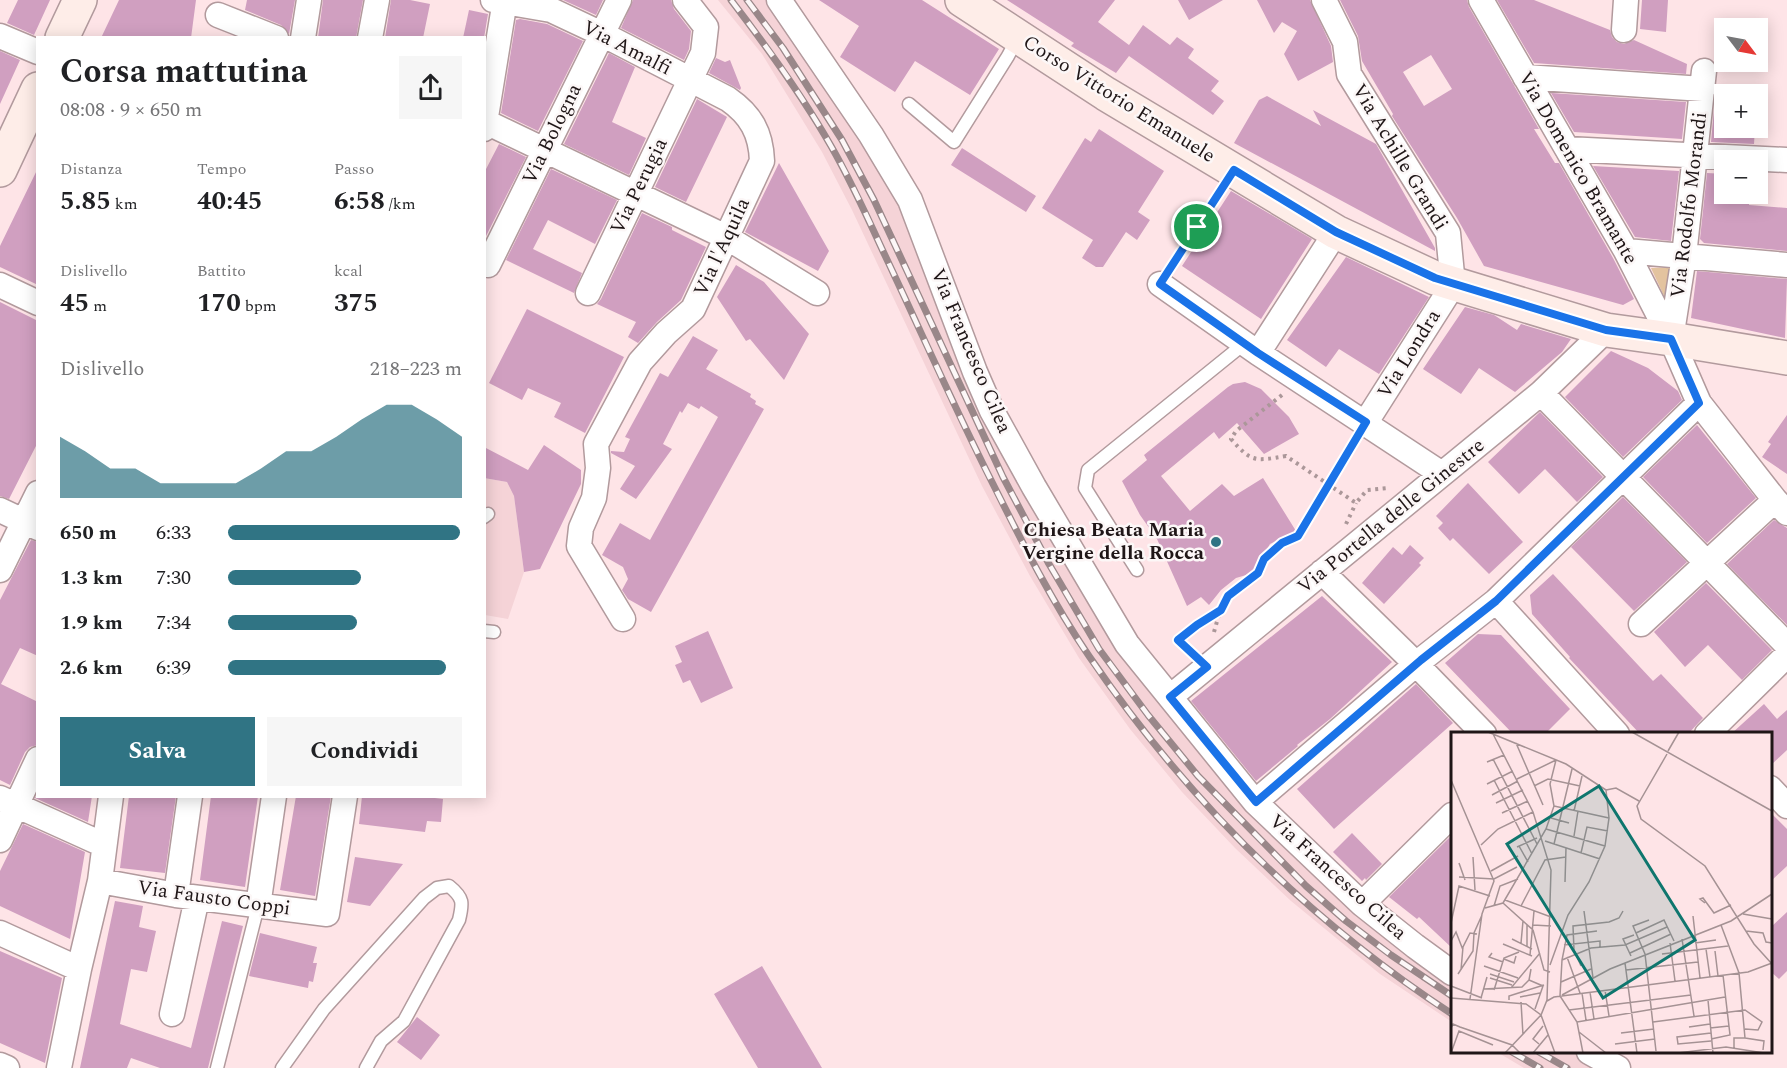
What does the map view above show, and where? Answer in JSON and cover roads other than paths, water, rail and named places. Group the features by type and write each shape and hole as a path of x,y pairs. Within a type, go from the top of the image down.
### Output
{"main road":[{"path":"63,36 80,0"},
{"name":"Corso Vittorio Emanuele","path":"962,0 1106,94 1336,232 1453,285 1606,330 1787,358"},
{"path":"0,170 36,92"}],"street":[{"path":"303,36 309,0"},
{"path":"370,36 376,0"},
{"name":"Via Bologna","path":"486,264 488,265 619,0"},
{"name":"Via Perugia","path":"588,292 703,53 706,27 685,0"},
{"name":"Via Francesco Cilea","path":"779,0 866,126 910,200 992,411 1127,644 1256,802 1362,903 1414,946 1451,972"},
{"name":"Via Achille Grandi","path":"1324,0 1346,42 1349,74 1448,233 1453,285"},
{"name":"Via Domenico Bramante","path":"1481,0 1626,251 1671,339 1699,403 1781,506"},
{"path":"1624,30 1626,0"},
{"path":"486,116 501,1"},
{"name":"Via Amalfi","path":"501,1 551,10 691,80"},
{"path":"219,18 270,36"},
{"path":"0,36 36,51"},
{"name":"Via Rodolfo Morandi","path":"1525,77 1703,80 1684,256 1671,339"},
{"name":"Via l'Aquila","path":"623,619 579,546 581,528 594,498 598,468 596,444 640,362 666,333 693,309 762,161 761,148 754,126 744,110 691,80"},
{"path":"486,124 726,237 817,293"},
{"path":"1567,149 1787,160"},
{"path":"1251,348 1336,232"},
{"path":"1626,251 1787,265"},
{"path":"1160,284 1251,348 1442,474"},
{"path":"0,285 36,302"},
{"name":"Via Londra","path":"1366,422 1453,285"},
{"name":"Via Portella delle Ginestre","path":"1170,697 1541,393 1606,330"},
{"path":"1541,393 1787,645"},
{"path":"1256,802 1416,664 1496,601 1699,403"},
{"path":"0,570 31,525 36,502"},
{"path":"1641,624 1706,562 1781,506"},
{"path":"0,510 31,525"},
{"path":"1322,572 1482,732"},
{"path":"1496,601 1615,732"},
{"path":"1713,732 1787,655"},
{"path":"0,840 8,802 36,762"},
{"path":"1772,791 1787,806"},
{"path":"58,1068 100,881 111,798"},
{"path":"172,1014 187,896 190,798"},
{"path":"258,906 274,798"},
{"name":"Via Fausto Coppi","path":"100,881 187,896 327,914 345,798"},
{"path":"8,802 104,845"},
{"path":"1362,903 1451,817"},
{"path":"0,933 79,969"},
{"path":"1591,1053 1618,1068"},
{"path":"0,1065 7,1068"}],"lane":[{"path":"909,104 954,142 1018,36"},
{"path":"1137,570 1085,488 1088,470 1251,348"},
{"path":"282,1068 324,1010 424,898 437,888 449,886 458,893 463,904 459,920 404,1021 381,1041 366,1068"},
{"path":"217,1068 258,906"}],"railway":[{"path":"731,0 771,53 838,158 950,396 1026,550 1089,656 1166,759 1253,853 1299,897 1348,938 1451,1013"},
{"path":"747,0 783,48 842,140 874,200 1003,477 1049,564 1099,649 1148,715 1198,776 1306,886 1346,921 1391,955 1451,995"},
{"path":"1514,1053 1540,1068"},
{"path":"1541,1053 1567,1068"}],"place":[{"name":"Chiesa Beata Maria Vergine della Rocca","path":"1216,542"}]}
